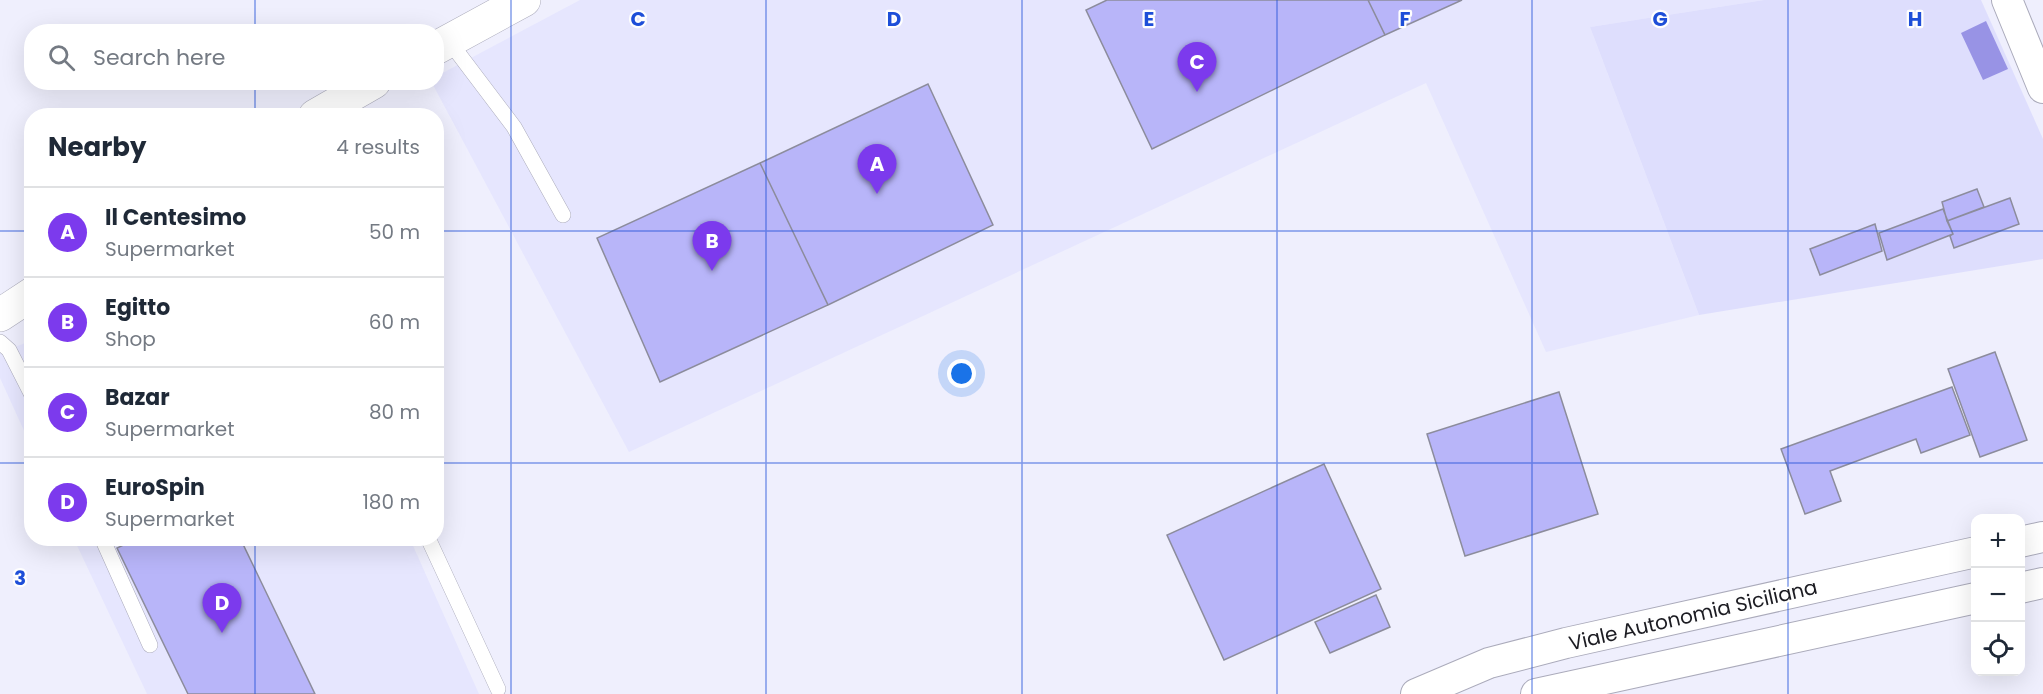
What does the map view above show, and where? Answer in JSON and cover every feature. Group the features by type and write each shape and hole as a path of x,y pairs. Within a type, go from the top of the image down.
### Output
{"street":[{"path":"444,43 524,0"},
{"path":"2007,0 2043,88"},
{"path":"329,108 360,90"},
{"path":"0,315 24,299"},
{"path":"2025,541 2043,537"},
{"name":"Viale Autonomia Siciliana","path":"1416,694 1489,663 1566,643 1971,553"},
{"path":"2025,587 2043,584"},
{"path":"1536,694 1971,599"}],"lane":[{"path":"444,45 514,127 563,215"},
{"path":"0,342 9,350 24,379"},
{"path":"106,546 150,645"},
{"path":"432,546 498,689"}],"shaded area":[{"path":"580,0 1764,0 1590,27 1699,315 1546,352 1426,83 629,452 436,90 444,90 444,72"},
{"path":"1764,0 1981,0 2043,139 2043,259 1699,315 1590,27"},
{"path":"1986,21 2008,69 1983,80 1961,33"},
{"path":"24,343 24,431 0,378 0,353"},
{"path":"77,546 413,546 479,694 147,694"}],"building":[{"path":"1107,0 1368,0 1385,35 1152,149 1086,10"},
{"path":"1368,0 1462,0 1385,35"},
{"path":"928,84 993,225 828,305 760,163"},
{"path":"760,163 828,305 660,382 597,238"},
{"path":"1977,189 1984,207 1947,221 1942,202"},
{"path":"2010,198 2019,224 1954,248 1950,236 1953,234 1947,221"},
{"path":"1943,209 1953,234 1887,260 1879,233"},
{"path":"1875,224 1882,251 1820,275 1810,249"},
{"path":"1995,352 2027,440 1980,457 1948,369"},
{"path":"1952,387 1970,435 1921,453 1916,439 1830,471 1841,501 1805,514 1781,449"},
{"path":"1559,392 1598,514 1465,556 1427,434"},
{"path":"1324,464 1381,589 1224,660 1167,535"},
{"path":"121,546 244,546 315,694 188,694 117,548"},
{"path":"1376,595 1390,627 1330,653 1315,622"}],"place":[{"name":"Bazar","path":"1197,92"},
{"name":"Il Centesimo","path":"877,194"},
{"name":"Egitto","path":"712,271"},
{"name":"EuroSpin","path":"222,633"}]}
